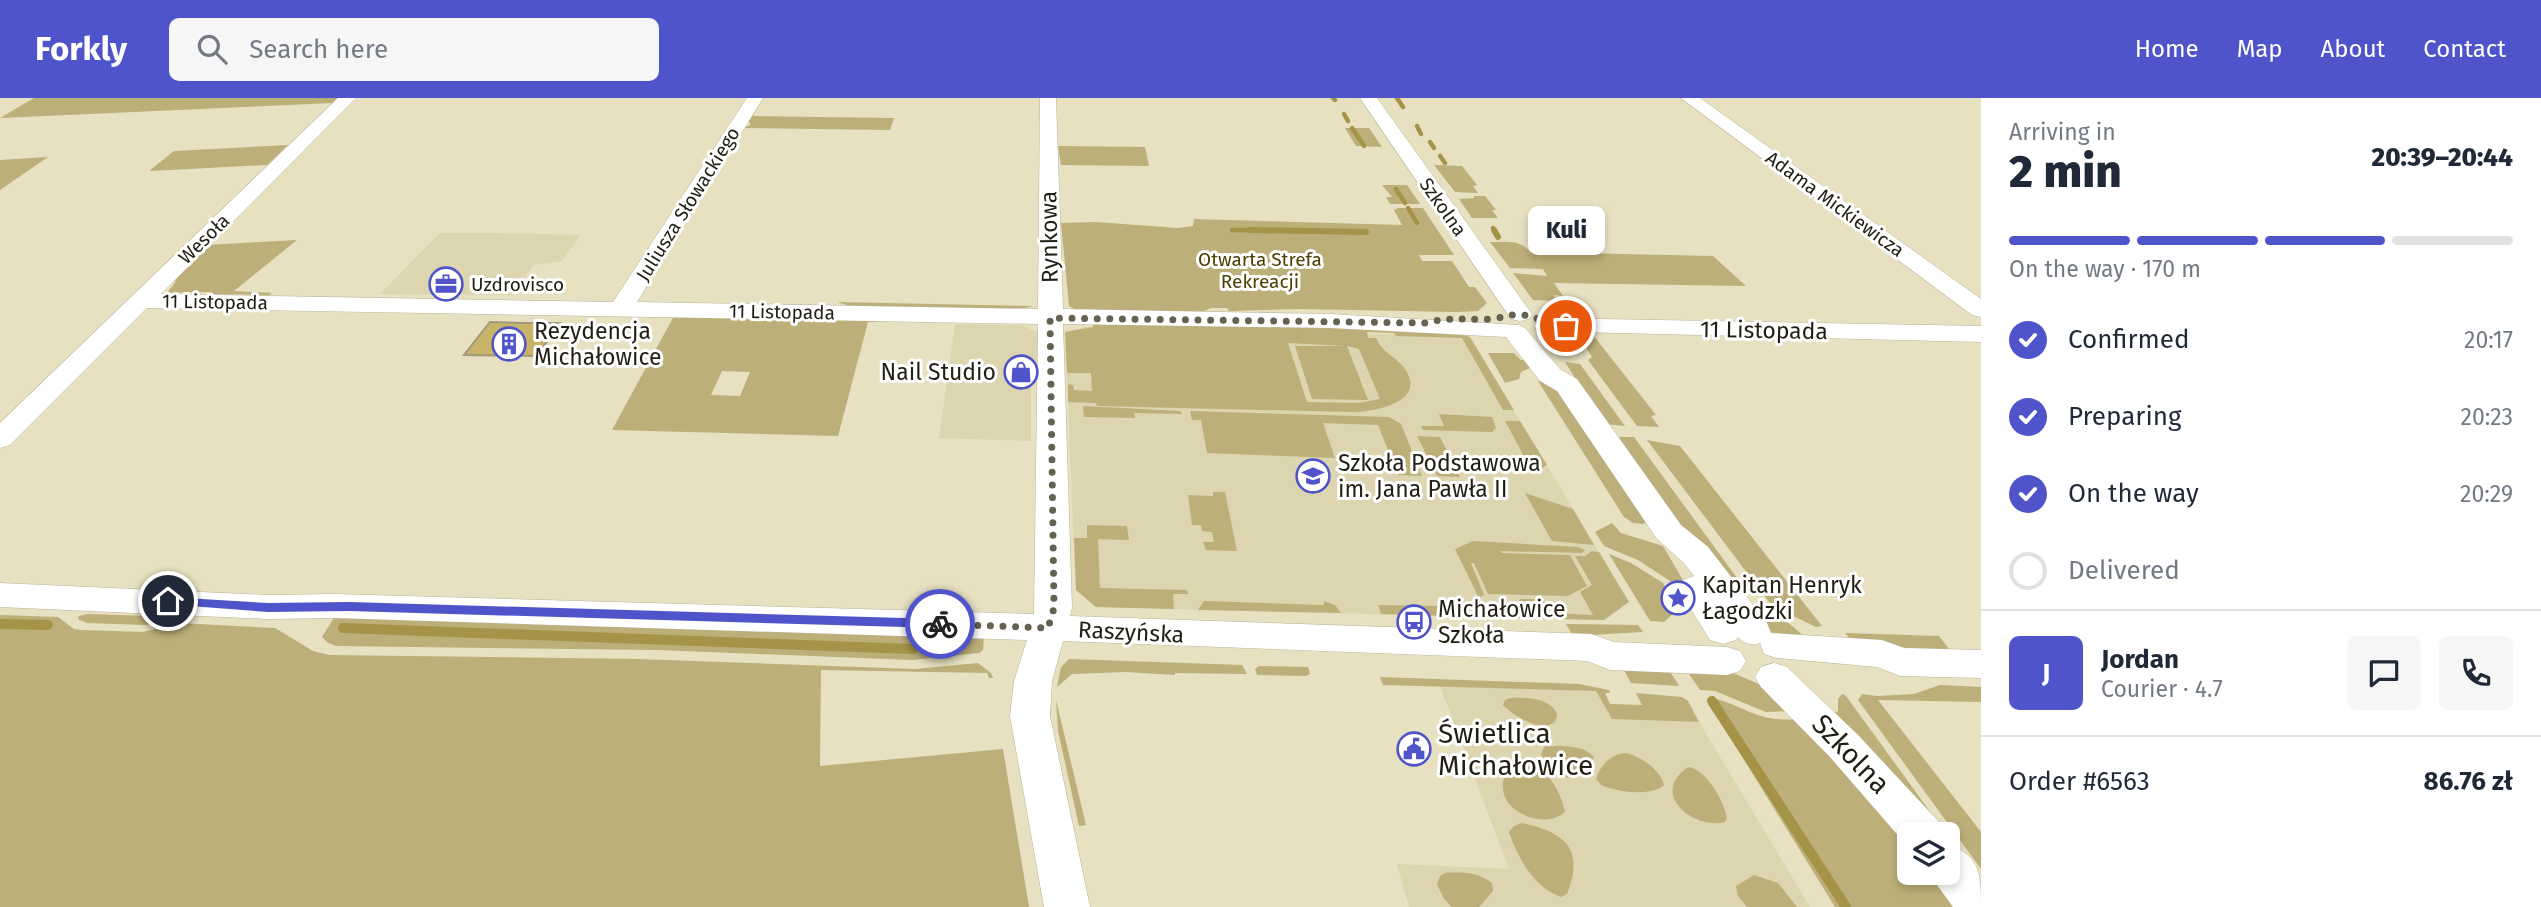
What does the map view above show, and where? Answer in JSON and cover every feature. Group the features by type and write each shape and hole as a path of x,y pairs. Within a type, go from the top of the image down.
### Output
{"street":[{"name":"Wesoła","path":"0,439 348,98"},
{"name":"Juliusza Słowackiego","path":"620,309 755,98"},
{"name":"Rynkowa","path":"1048,98 1054,608 1033,681 1030,716 1067,907"},
{"name":"Szkolna","path":"1368,98 1512,324 1550,375 1567,385 1669,532 1674,553 1751,651 1844,746 1912,822"},
{"name":"Adama Mickiewicza","path":"1689,98 1981,310"},
{"name":"11 Listopada","path":"139,301 1425,323 1445,328 1512,324 1531,336 1545,330 1981,334"},
{"name":"Szkolna","path":"1545,330 1567,375 1567,385"},
{"name":"Raszyńska","path":"0,595 268,607 377,607 1591,648 1610,656 1751,651 1891,670 1900,662 1981,664"},
{"path":"1960,880 1980,907"}],"shaded area":[{"path":"440,233 581,235 562,261 533,265 512,295 380,294"},
{"path":"955,324 1020,325 1038,332 1038,378 1031,378 1031,441 939,438"},
{"name":"Szkoła Podstawowa im. Jana Pawła II","path":"1085,327 1460,336 1473,343 1629,602 1604,620 1096,607 1076,590 1065,332"},
{"path":"1440,686 1596,691 1612,719 1699,722 1810,907 1409,907 1397,864 1509,869"}],"green space":[{"path":"34,98 338,98 333,103 0,118"},
{"path":"759,104 753,116 894,118 890,130 744,128 750,125 750,122 746,121"},
{"path":"1345,128 1369,128 1382,147 1356,146"},
{"path":"288,145 267,165 149,171 174,151"},
{"path":"1058,146 1145,147 1149,166 1061,165"},
{"path":"48,157 0,190 0,160"},
{"path":"1434,165 1462,166 1477,185 1473,186 1478,193 1455,192"},
{"path":"1382,185 1407,185 1420,204 1390,204 1386,197 1392,197"},
{"path":"1485,196 1496,210 1492,210 1498,218 1472,218 1459,199"},
{"name":"Otwarta Strefa Rekreacji","path":"1423,208 1454,255 1419,255 1422,261 1452,261 1469,287 1475,287 1487,303 1478,311 1229,311 1227,308 1211,308 1202,312 1076,310 1069,306 1061,223 1096,222 1178,228 1193,226 1194,219 1402,225 1394,210"},
{"path":"297,240 234,291 272,293 269,295 167,293 176,281 170,281 206,245"},
{"path":"1490,242 1517,243 1530,252 1713,256 1746,286 1554,283 1563,296 1554,295 1555,301 1533,300 1513,273 1547,276 1543,269 1510,268"},
{"path":"837,302 1034,306 1019,309 850,306"},
{"path":"674,316 765,320 771,317 879,320 868,322 838,436 612,430","holes":["722,371 750,372 740,396 711,395"]},
{"path":"1092,322 1397,327 1461,334 1470,337 1514,410 1503,410 1462,338 1396,336 1394,333 1367,332 1368,338 1376,338 1382,348 1405,369 1410,381 1404,398 1372,410 1351,412 1097,406 1096,403 1068,402 1068,384 1073,385 1074,390 1092,391 1091,373 1067,373 1065,332 1093,327","holes":["1288,343 1346,346 1295,346 1312,399 1368,400 1347,346 1359,349 1380,399 1358,403 1307,402"]},
{"path":"1593,335 1656,415 1651,416 1659,427 1637,426 1588,360 1592,357 1584,344"},
{"path":"1488,353 1514,353 1521,360 1532,360 1532,367 1521,372 1519,379 1505,383"},
{"path":"1565,362 1580,364 1625,426 1604,424"},
{"path":"1538,381 1550,382 1565,400 1646,522 1633,523 1624,517"},
{"path":"1083,406 1180,411 1182,414 1134,413 1135,418 1084,417"},
{"path":"1190,411 1389,417 1401,424 1422,476 1398,475 1378,425 1323,423 1335,458 1207,453 1201,420 1192,420"},
{"path":"1439,414 1492,417 1496,428 1492,432 1423,430 1421,426 1444,426"},
{"path":"1505,421 1520,421 1547,465 1533,473"},
{"path":"1417,436 1440,437 1460,477 1437,476"},
{"path":"1618,437 1634,437 1740,582 1738,584 1726,584 1635,466"},
{"path":"1647,440 1680,446 1822,626 1816,627 1772,606"},
{"path":"1213,492 1225,492 1237,551 1206,550 1203,542 1214,542 1212,532 1202,531 1201,525 1192,525 1188,495 1213,496"},
{"path":"1525,493 1573,509 1594,545 1552,541"},
{"path":"1612,523 1621,533 1663,546 1684,582 1670,581 1638,560 1604,546 1595,532"},
{"path":"1087,525 1127,526 1129,540 1098,539 1100,588 1187,590 1188,594 1173,594 1174,609 1096,607 1076,590 1074,538 1087,538"},
{"path":"1473,541 1578,547 1585,550 1582,553 1500,551 1570,555 1587,586 1568,596 1488,594 1474,563 1471,563 1484,595 1479,598 1455,549"},
{"path":"1592,551 1599,552 1629,602 1604,620 1515,618 1513,612 1520,599 1543,599 1550,613 1593,615 1580,592 1592,585 1575,556 1585,556"},
{"path":"1609,554 1631,563 1663,583 1678,609 1664,622 1650,621"},
{"path":"1204,601 1324,605 1324,601 1335,605 1341,613 1198,610"},
{"path":"1378,605 1443,606 1447,616 1381,614"},
{"path":"1745,610 1782,619 1809,644 1774,634"},
{"path":"161,614 168,618 146,625 87,623 78,619 79,616"},
{"path":"0,615 58,617 74,629 81,630 143,632 179,623 275,628 313,651 329,655 638,659 915,669 978,663 991,673 993,678 989,678 987,673 821,670 820,766 1003,749 1029,907 0,907"},
{"path":"335,616 984,634 983,650 979,653 912,660 657,650 336,646 322,637"},
{"path":"1566,624 1638,625 1643,632 1573,636"},
{"path":"1845,633 1939,636 1952,653 1853,642"},
{"path":"1069,659 1242,665 1247,674 1072,674 1057,687 1061,667"},
{"path":"1620,663 1666,665 1679,686 1631,683"},
{"path":"1259,666 1308,667 1310,674 1257,675 1255,669"},
{"path":"1726,670 1768,688 1794,711 1766,712 1715,691 1700,690 1689,674"},
{"path":"1380,677 1579,684 1609,690 1610,693 1605,693 1610,704 1642,705 1636,693 1682,697 1688,701 1699,722 1612,719 1596,691 1383,685"},
{"path":"1940,685 1981,687 1981,702 1878,700 1981,832 1981,869 1960,840 1960,822 1947,822 1858,700 1862,694 1914,694"},
{"path":"1842,694 1846,696 1938,822 1929,822 1830,716 1838,711 1838,699"},
{"path":"1530,698 1549,705 1557,714 1555,722 1543,726 1521,718 1503,705 1505,700"},
{"path":"1717,699 1765,717 1801,719 1897,825 1897,885 1946,885 1962,907 1835,907 1707,700"},
{"path":"1056,700 1086,825 1079,826 1058,731"},
{"path":"1544,747 1579,748 1594,758 1577,776 1567,778 1545,762 1541,754"},
{"path":"1626,753 1649,764 1664,785 1651,791 1634,792 1601,785 1596,779 1603,765 1611,758"},
{"path":"1519,758 1535,763 1549,777 1560,795 1565,812 1557,817 1538,819 1528,817 1511,806 1503,789 1503,782 1510,762"},
{"path":"1688,767 1702,774 1713,787 1725,811 1725,822 1701,821 1680,808 1674,799 1673,789 1677,778"},
{"path":"1522,823 1549,831 1567,845 1572,854 1573,865 1567,894 1561,897 1552,893 1528,871 1509,832"},
{"path":"1445,873 1481,877 1492,883 1493,891 1479,907 1452,907 1444,899 1437,884 1440,876"},
{"path":"1754,875 1778,883 1797,907 1747,907 1738,896 1736,886"}],"building":[{"name":"Rezydencja Michałowice","path":"490,322 560,323 537,356 464,355"}],"waterway":[{"path":"1397,98 1403,107"},
{"path":"1344,114 1348,121"},
{"path":"1417,126 1421,134"},
{"path":"1352,128 1364,146"},
{"path":"1430,142 1434,148"},
{"path":"1440,156 1445,163"},
{"path":"1396,189 1405,203"},
{"path":"1408,208 1417,223"},
{"path":"1232,230 1366,232 1249,230"},
{"path":"1494,230 1498,237"},
{"path":"0,624 48,625"},
{"path":"343,628 913,649"},
{"path":"1712,701 1846,907"}],"way so far":[{"path":"940,624 1048,628 1052,618 1050,318 1425,323 1443,318 1492,319 1520,314 1536,318 1547,326 1566,326"}],"place":[{"name":"Uzdrovisco","path":"446,284"},
{"name":"Kuli","path":"1566,326"},
{"name":"Rezydencja Michałowice","path":"509,344"},
{"name":"Nail Studio","path":"1021,372"},
{"name":"Szkoła Podstawowa im. Jana Pawła II","path":"1313,476"},
{"name":"Kapitan Henryk Łagodzki","path":"1678,598"},
{"name":"Michałowice Szkoła","path":"1414,622"},
{"name":"Świetlica Michałowice","path":"1414,749"}],"route":[{"path":"168,601 268,607 349,606 940,624"}]}
